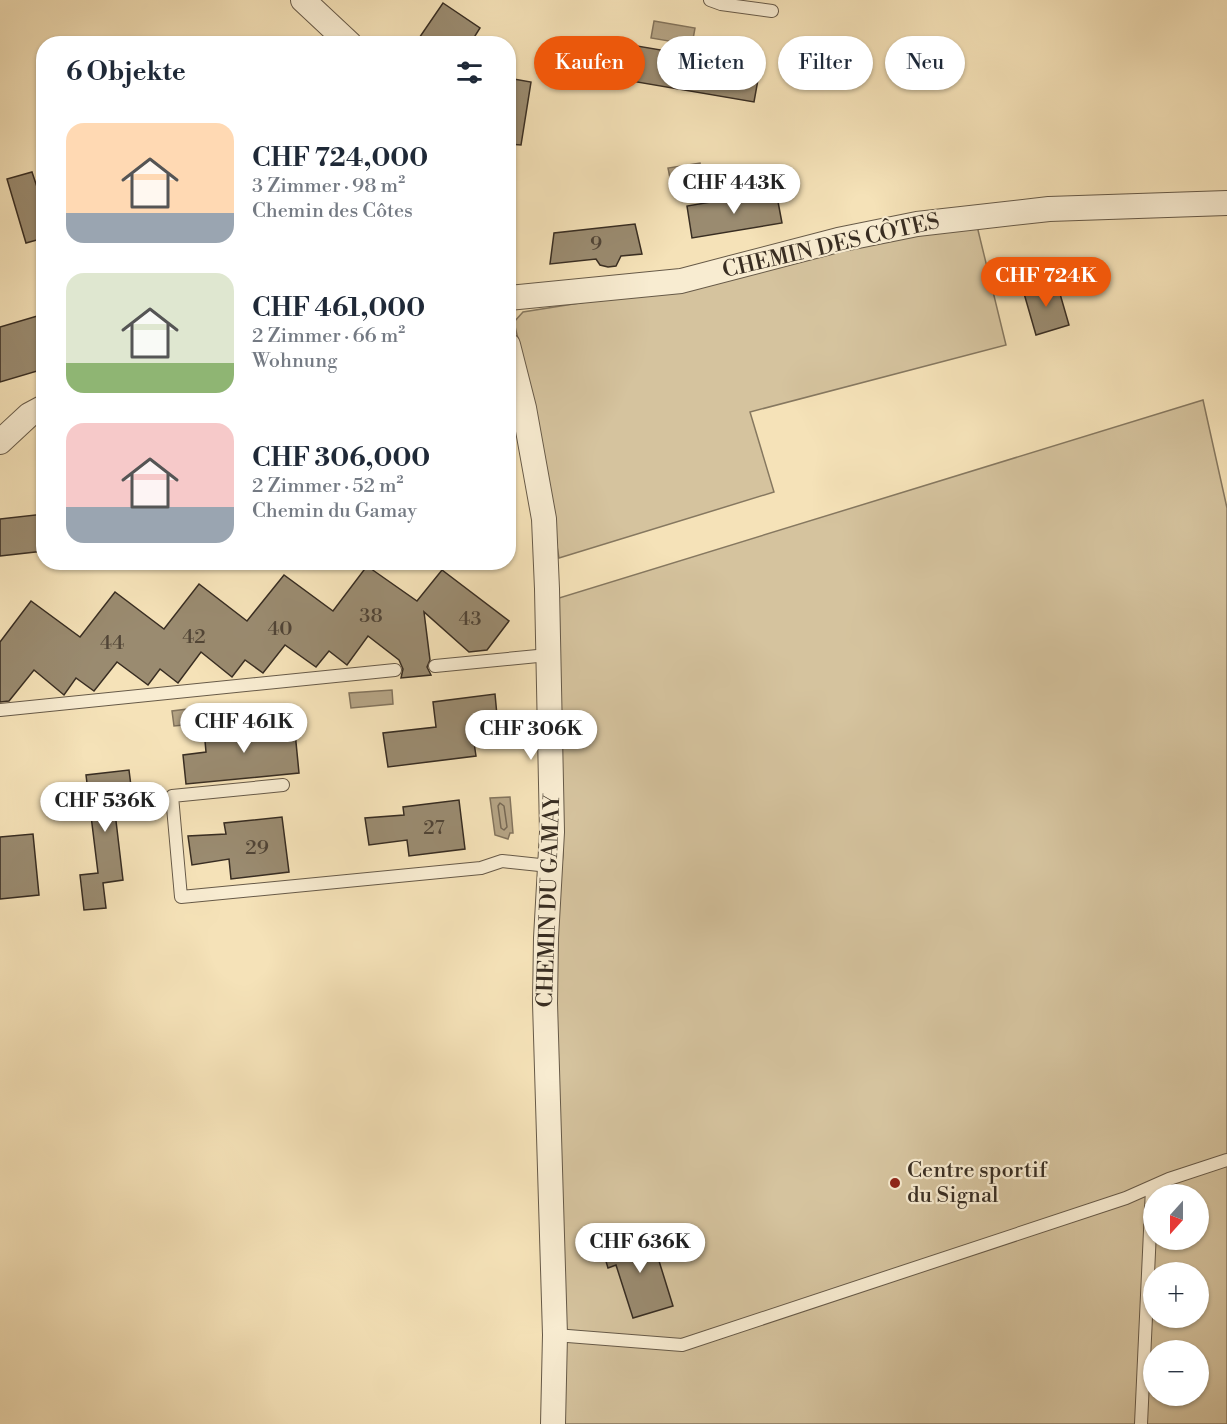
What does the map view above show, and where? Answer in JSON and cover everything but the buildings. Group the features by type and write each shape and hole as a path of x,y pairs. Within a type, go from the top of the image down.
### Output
{"street":[{"path":"303,0 341,36"},
{"name":"CHEMIN DES CÔTES","path":"516,297 681,281 838,240 917,224 1049,209 1227,203"},
{"name":"CHEMIN DU GAMAY","path":"516,376 544,519 552,832 545,1003 555,1335 553,1424"},
{"path":"0,442 36,411"}],"lane":[{"path":"710,0 721,4 772,11"},
{"path":"435,666 548,655"},
{"path":"0,710 395,670"},
{"path":"284,785 172,796 181,897 481,868 502,861 549,866"},
{"path":"1160,1184 1227,1160"},
{"path":"555,1335 682,1345 1143,1191"},
{"path":"1141,1424 1149,1250"}],"shaded area":[{"path":"977,226 1006,345 750,412 774,492 559,558 534,408 516,331 516,320 523,312 680,287 840,245"},
{"path":"1203,400 1227,508 1227,1424 561,1424 545,1003 563,855 559,598"}],"water":[{"path":"654,21 695,28 694,36 651,38"},
{"path":"700,163 702,178 671,183 668,168"},
{"path":"392,690 393,704 351,708 349,693"},
{"path":"203,707 205,723 174,726 172,711"},
{"path":"510,797 513,833 510,833 508,839 495,835 490,798"}],"place":[{"name":"Centre sportif du Signal","path":"895,1183"}]}
